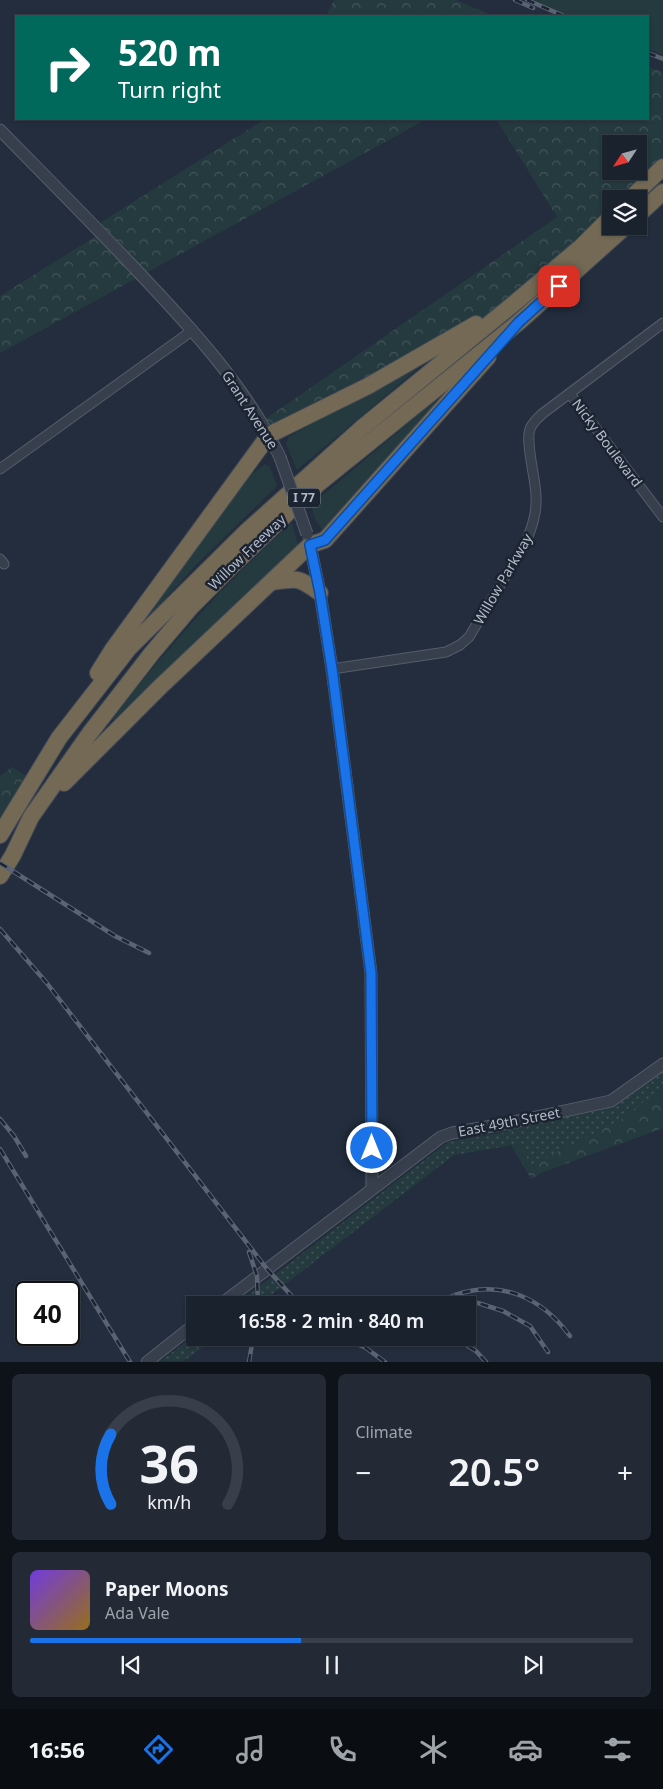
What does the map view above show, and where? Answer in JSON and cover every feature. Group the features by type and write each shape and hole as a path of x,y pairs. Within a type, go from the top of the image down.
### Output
{"highway":[{"path":"639,190 663,167"},
{"path":"647,207 663,192"},
{"name":"Willow Freeway","path":"0,835 26,789 59,738 129,648 247,531 363,426 517,301 582,246 602,226"},
{"name":"Willow Freeway","path":"0,876 13,855 31,817 96,726 152,653 198,600 318,484 519,322 616,235"},
{"path":"59,738 113,649 269,435 368,386 517,301"},
{"path":"31,817 160,686 272,582 308,540 325,540 519,322"},
{"path":"272,582 296,579 306,582 320,593"}],"street":[{"name":"Grant Avenue","path":"0,130 116,247 193,330 237,385 269,435 280,457 308,540 320,593 332,669 371,973 372,1188"},
{"name":"Willow Parkway","path":"332,669 446,652 460,645 469,637 526,542 532,526 536,512 536,495 528,436 529,430 542,414 663,323"},
{"path":"0,469 193,330"},
{"name":"Nicky Boulevard","path":"570,394 662,517"},
{"name":"East 49th Street","path":"232,1296 441,1137 611,1101 663,1064"},
{"path":"147,1362 186,1331"}],"green space":[{"path":"334,0 456,0 492,15 326,15"},
{"path":"527,0 663,0 663,55 649,49 649,15 562,15"},
{"path":"649,67 663,72 663,167 639,190 602,190 602,225 517,301 269,435 261,422 557,217 497,120 649,120"},
{"path":"263,120 425,120 0,353 0,296 101,233 95,226"},
{"path":"419,364 422,365 297,470 286,444 288,437"},
{"path":"435,401 438,405 328,527 322,529 315,519 311,505"},
{"path":"265,464 270,467 277,486 193,568 150,616 147,613 246,479"},
{"path":"292,523 298,545 114,721 113,718 176,640 220,592"},
{"path":"12,767 32,780 0,835 0,776"},
{"path":"663,1064 663,1128 541,1173 531,1179 511,1145 504,1124 596,1105"},
{"path":"663,1065 663,1089 656,1092 619,1121 531,1165 519,1144 454,1155 270,1296 247,1296 448,1142 511,1131 505,1121 613,1102"},
{"path":"186,1342 186,1346 204,1346 184,1361 161,1361"}],"railway":[{"path":"515,0 533,8"},
{"path":"527,0 562,15"},
{"path":"649,53 663,59"},
{"path":"0,863 115,936 149,953"},
{"path":"0,929 46,982 267,1269 292,1296"},
{"path":"0,1119 14,1136 26,1156"},
{"path":"0,1149 130,1362"},
{"path":"249,1252 257,1276 258,1296"},
{"path":"453,1296 489,1289 520,1295 547,1311 570,1336"},
{"path":"476,1303 503,1311 530,1326 548,1352"},
{"path":"249,1362 252,1346"},
{"path":"361,1346 385,1362"},
{"path":"468,1346 476,1351 486,1362"}],"route":[{"path":"372,1148 371,973 332,669 310,545 325,540 519,322 559,286"}]}
